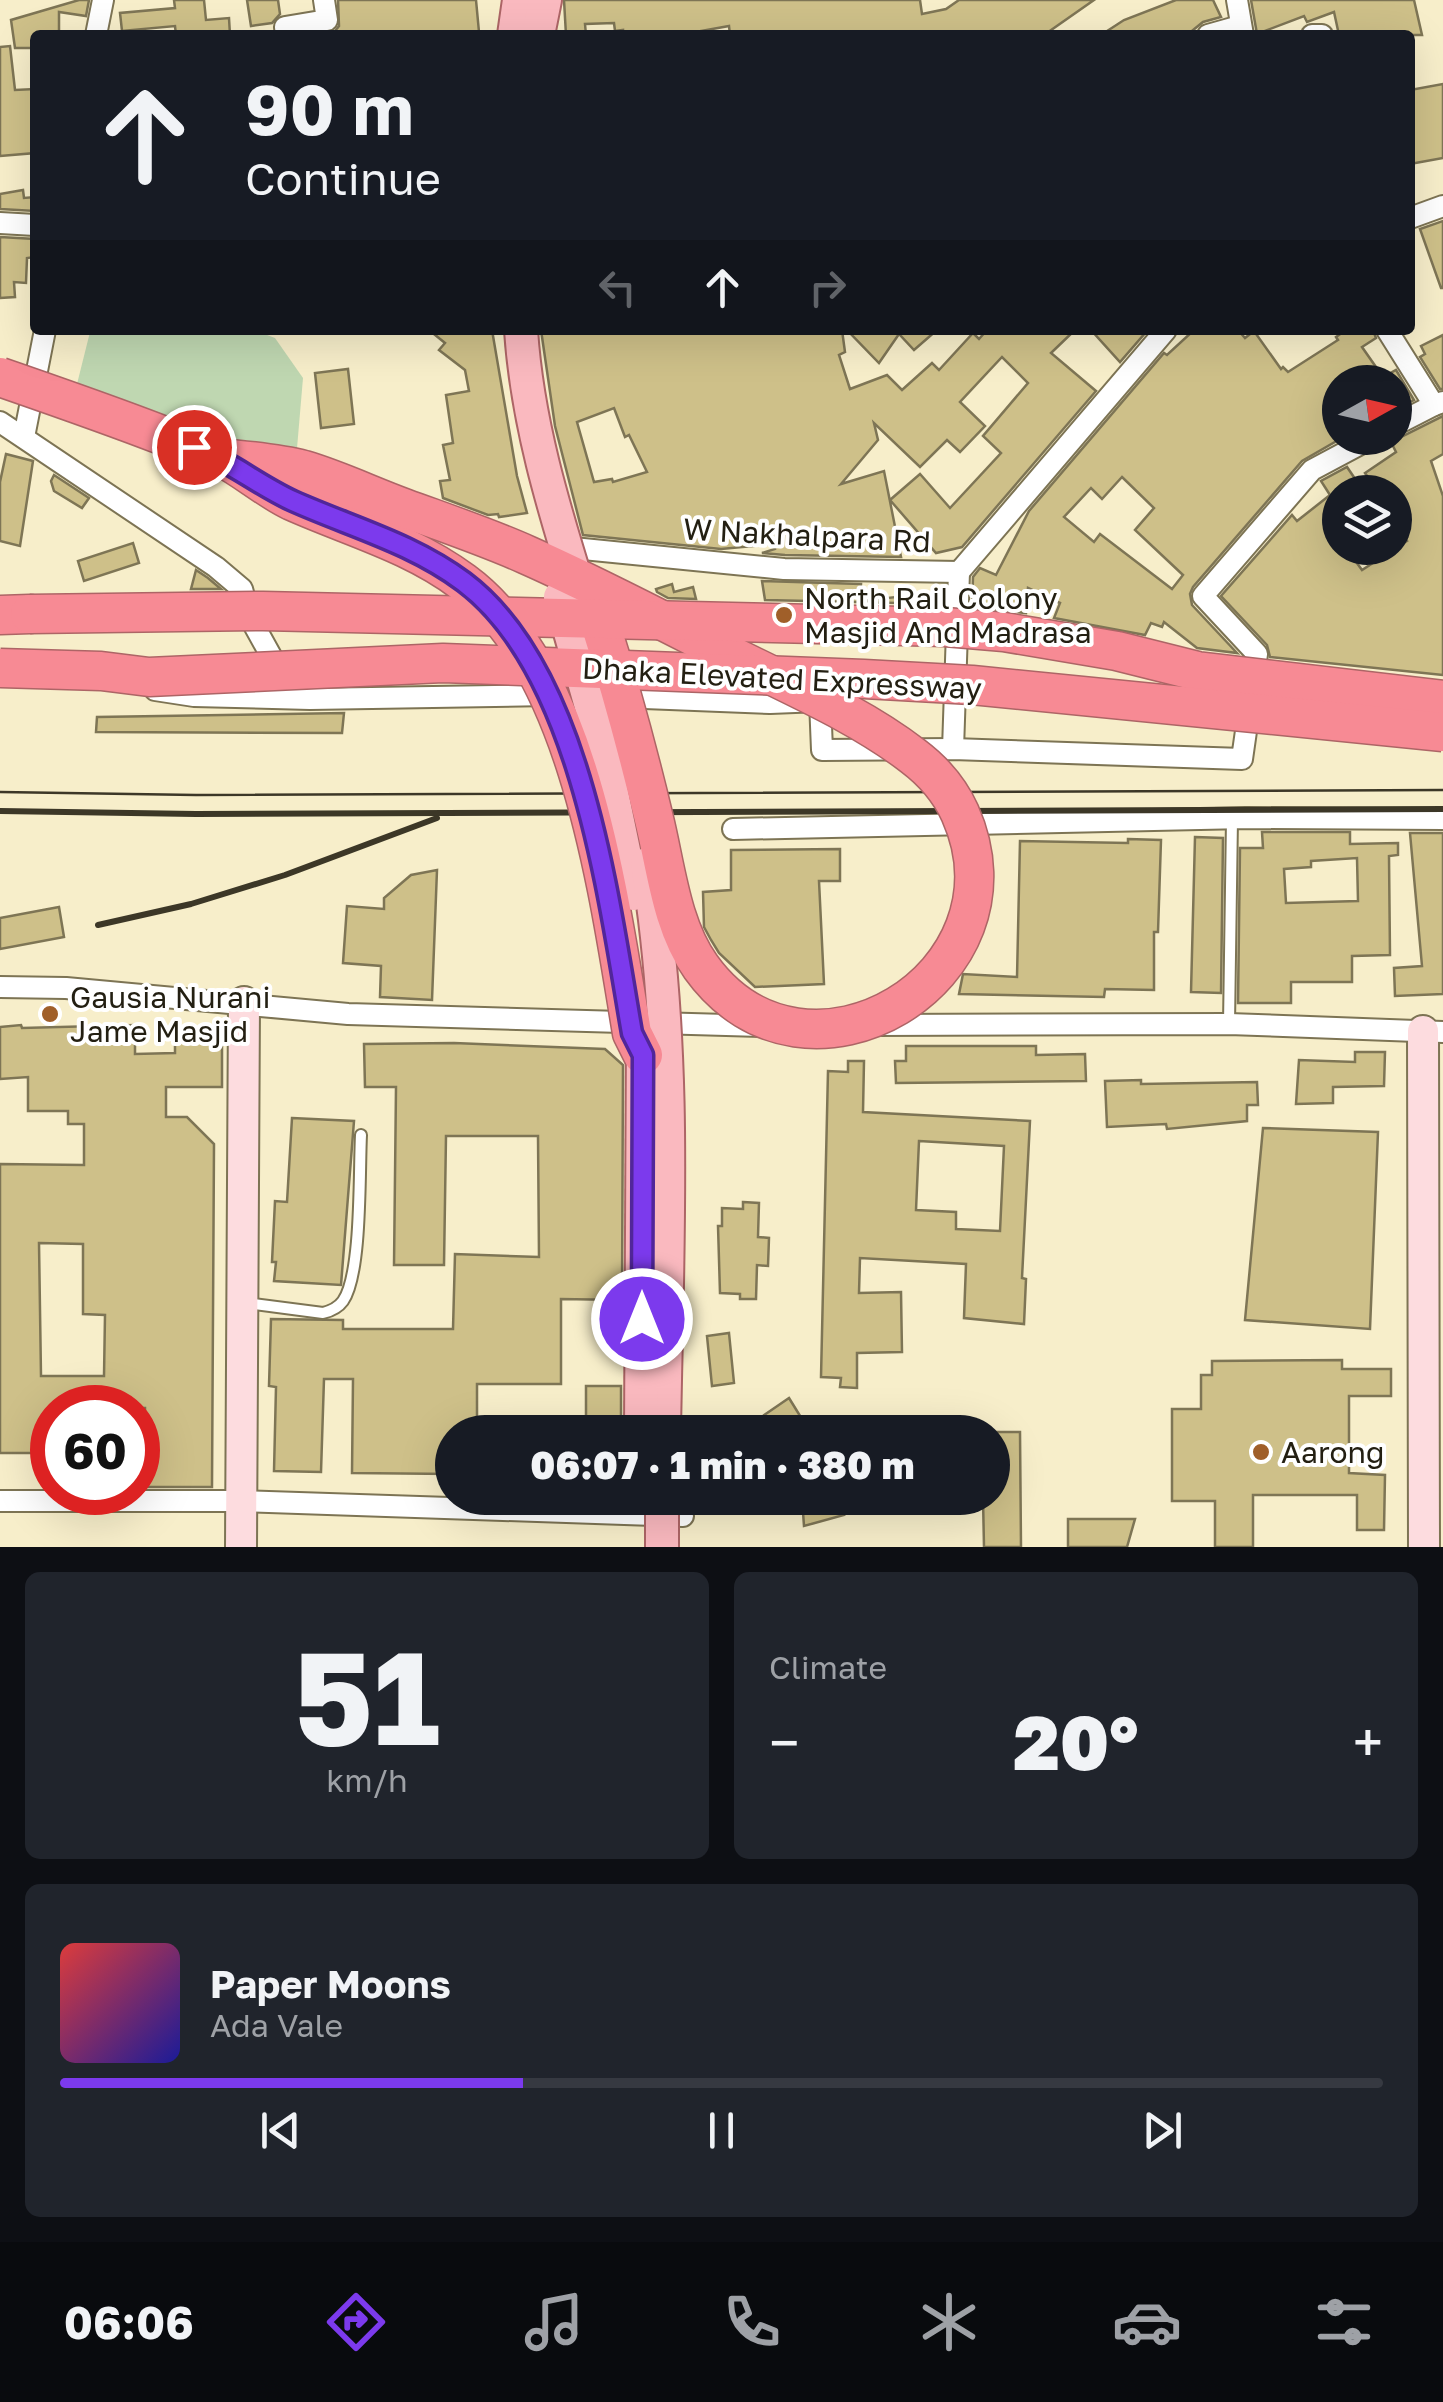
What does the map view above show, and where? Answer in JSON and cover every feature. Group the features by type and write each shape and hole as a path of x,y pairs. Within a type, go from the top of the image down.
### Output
{"highway":[{"path":"0,377 222,458 304,470 524,554 572,576 588,583 604,590 838,710 913,756 947,790 960,814 973,871 972,903 963,931 953,954 922,990 880,1018 846,1028 812,1029 777,1022 741,1005 718,988 700,965 680,926 600,620 586,590 578,575 572,554"},
{"path":"222,458 282,496 379,534 431,560 500,613 536,665 566,737 595,839 632,1033 643,1055"},
{"name":"Dhaka Elevated Expressway","path":"15,614 264,611 944,626 1102,648 1198,671 1443,700"},
{"name":"Dhaka Elevated Expressway","path":"0,666 149,676 443,664 864,678 972,685 1443,732"},
{"path":"0,688 149,676"}],"main road":[{"path":"515,30 520,0"},
{"path":"539,30 545,0"},
{"path":"501,335 523,471 582,670 626,852 641,948 641,1415"},
{"path":"518,335 552,504 572,554 624,747 656,915 667,1049 664,1415"},
{"path":"640,1547 641,1515"},
{"path":"662,1547 671,1515"}],"street":[{"path":"97,30 103,0"},
{"path":"285,30 285,26 326,20 324,0"},
{"path":"1236,0 1241,30"},
{"path":"1415,216 1443,206"},
{"path":"0,223 30,224"},
{"path":"24,437 44,335"},
{"path":"517,335 522,409 532,460 599,694"},
{"name":"W Nakhalpara Rd","path":"572,554 784,569 959,572 1162,335"},
{"path":"1391,335 1439,404 1412,418"},
{"path":"0,422 216,567 242,590 250,618 288,687 310,699"},
{"path":"0,666 194,696 310,699 599,694 637,700 820,701 822,750 952,749 1242,759 1256,654 1203,596 1312,470 1340,455"},
{"path":"952,749 959,572"},
{"path":"733,830 1232,818 1443,819"},
{"path":"0,987 66,988 348,1014 691,1026 1230,1024 1433,1032 1430,1531"},
{"path":"241,1547 244,1002"},
{"path":"0,1500 435,1503"}],"lane":[{"path":"1230,1024 1232,818"},
{"path":"240,1302 323,1313 342,1302 354,1269 362,1135"}],"green space":[{"path":"89,335 267,335 275,338 303,378 296,460 248,449 76,388"}],"building":[{"path":"89,0 86,16 59,12 59,30 30,30 30,48 15,48 11,20"},
{"path":"174,0 204,0 206,20 229,18 230,30 175,30 175,26 122,30 120,13 175,8"},
{"path":"247,0 278,0 280,14 272,23 251,26"},
{"path":"338,0 476,0 479,30 336,30"},
{"path":"564,0 920,0 922,14 946,9 959,0 1094,0 1051,30 729,30 729,26 707,30 615,30 614,23 585,24 586,30 566,30"},
{"path":"1176,0 1213,0 1221,17 1203,22 1193,30 1109,30"},
{"path":"1251,0 1414,0 1422,35 1415,35 1415,30 1338,30 1334,12 1307,22 1304,16 1267,30 1256,30"},
{"path":"10,46 15,90 30,89 30,153 0,156 0,47"},
{"path":"1443,84 1443,158 1415,163 1415,89"},
{"path":"23,190 24,198 30,197 30,211 0,209 0,194"},
{"path":"1443,221 1443,288 1441,288 1420,229"},
{"path":"0,237 30,239 26,283 14,282 15,297 0,298"},
{"path":"435,335 493,335 527,513 499,517 443,498 440,481 450,480 443,445 453,443 446,395 469,391 465,370 439,350 445,343"},
{"path":"542,335 843,335 845,352 839,355 850,389 887,375 902,390 932,363 939,370 971,335 979,339 983,335 1070,335 1051,353 1096,391 962,547 936,553 890,500 920,474 950,508 1001,453 983,436 1028,383 1002,357 960,402 985,426 960,452 947,440 920,467 874,423 878,440 841,484 884,471 901,557 785,555 762,553 775,549 774,544 721,549 583,535 555,426","holes":["614,408 625,437 629,435 647,472 613,482 594,482 577,422"]},
{"path":"852,335 898,335 879,363"},
{"path":"900,335 931,335 914,350"},
{"path":"1096,335 1143,335 1120,362"},
{"path":"1189,335 1257,335 1281,369 1288,372 1338,340 1339,335 1375,335 1362,347 1375,365 1322,365 1322,449 1302,461 1193,587 1192,605 1237,653 1197,648 1164,622 1162,627 1151,623 1145,635 1054,618 1060,603 1028,588 1026,613 972,607 973,577 980,568 996,575 1029,511 1164,353 1167,355","holes":["1122,477 1154,508 1135,530 1183,575 1172,589 1100,534 1094,542 1064,517 1091,488 1102,499"]},
{"path":"1443,335 1440,389 1420,357 1425,354 1421,346"},
{"path":"348,369 354,424 321,428 315,373"},
{"path":"1443,416 1443,454 1431,461 1443,496 1443,675 1270,657 1267,645 1221,596 1292,515 1297,521 1322,501 1322,565 1358,565 1362,570 1370,565 1412,565 1412,475 1365,473 1392,455 1412,455 1412,432"},
{"path":"6,454 33,461 20,546 0,541 0,482"},
{"path":"1347,467 1352,475 1332,475"},
{"path":"54,475 89,498 82,508 54,491"},
{"path":"133,543 139,563 84,581 78,561"},
{"path":"196,570 208,578 221,589 191,589"},
{"path":"762,581 861,584 860,601 896,597 897,603 765,600"},
{"path":"672,584 674,592 693,587 696,599 668,598 657,592 656,589"},
{"path":"344,713 342,733 96,732 97,717"},
{"path":"1262,832 1350,832 1350,844 1398,843 1398,855 1389,856 1390,955 1352,956 1352,982 1291,982 1291,1003 1238,1003 1240,848 1263,848","holes":["1357,858 1358,901 1286,903 1284,869 1311,867 1311,861"]},
{"path":"1410,833 1443,833 1443,994 1395,996 1394,968 1422,966"},
{"path":"1195,837 1223,838 1221,993 1191,992"},
{"path":"1128,839 1161,840 1154,990 1105,989 1104,997 959,994 963,974 1017,977 1020,841 1128,843"},
{"path":"840,849 840,881 819,881 824,984 755,987 719,953 711,940 704,927 703,892 731,890 731,850"},
{"path":"437,870 432,1000 380,997 381,966 343,963 347,906 384,909 384,898 411,875"},
{"path":"59,907 64,937 0,949 0,918"},
{"path":"135,1025 135,1054 175,1053 175,1032 222,1032 222,1087 166,1087 166,1117 187,1117 214,1144 212,1487 160,1487 160,1385 30,1385 30,1453 0,1453 0,1164 84,1165 84,1124 68,1124 68,1111 28,1111 28,1077 0,1079 0,1027","holes":["39,1243 83,1244 83,1314 105,1315 104,1376 41,1376"]},
{"path":"364,1044 605,1049 623,1065 622,1300 561,1299 561,1384 477,1384 477,1415 435,1415 435,1474 352,1473 353,1379 324,1379 321,1472 274,1471 276,1387 269,1386 271,1319 343,1320 343,1329 453,1329 455,1254 539,1257 538,1136 446,1136 444,1265 394,1265 396,1087 365,1087"},
{"path":"906,1046 1036,1046 1036,1055 1085,1054 1086,1081 896,1083 895,1061 906,1061"},
{"path":"1355,1052 1385,1052 1384,1086 1333,1087 1333,1103 1296,1104 1299,1060 1355,1062"},
{"path":"848,1061 864,1061 863,1112 1030,1121 1022,1278 1026,1279 1024,1324 964,1318 966,1264 860,1258 859,1293 901,1292 902,1352 857,1353 857,1388 840,1387 841,1378 821,1377 828,1071 848,1072","holes":["919,1141 1004,1146 1000,1231 956,1229 956,1212 916,1210"]},
{"path":"1141,1080 1141,1084 1257,1082 1258,1105 1247,1105 1247,1121 1167,1129 1166,1124 1107,1127 1105,1081"},
{"path":"292,1118 354,1121 341,1285 274,1281 275,1201 287,1202"},
{"path":"1263,1128 1378,1132 1370,1329 1245,1320"},
{"path":"743,1202 759,1203 758,1237 769,1238 768,1266 757,1265 756,1299 720,1293 718,1226 722,1226 722,1208 743,1209"},
{"path":"729,1333 734,1383 712,1386 707,1336"},
{"name":"Aarong","path":"1342,1360 1342,1369 1391,1369 1391,1396 1349,1396 1349,1473 1385,1475 1384,1530 1357,1530 1357,1495 1253,1495 1253,1547 1215,1547 1215,1501 1172,1501 1172,1409 1201,1409 1201,1375 1212,1375 1212,1361"},
{"path":"586,1386 621,1386 621,1415 586,1415"},
{"path":"789,1398 800,1415 764,1415"},
{"path":"1010,1432 1020,1432 1021,1547 984,1547 983,1515 1010,1515"},
{"path":"803,1515 844,1515 804,1526"},
{"path":"1068,1519 1135,1519 1127,1547 1068,1547"}],"tram line":[{"path":"0,792 196,795 1443,790"}],"railway":[{"path":"0,811 196,814 1443,809"},
{"path":"98,925 191,904 285,875 437,818"}],"place":[{"name":"North Rail Colony Masjid And Madrasa","path":"784,615"},
{"name":"Gausia Nurani Jame Masjid","path":"50,1014"},
{"name":"Aarong","path":"1261,1452"}],"route":[{"path":"194,447 222,458 305,507 379,534 431,560 500,613 536,665 566,737 595,839 632,1033 643,1055 642,1319"}]}
